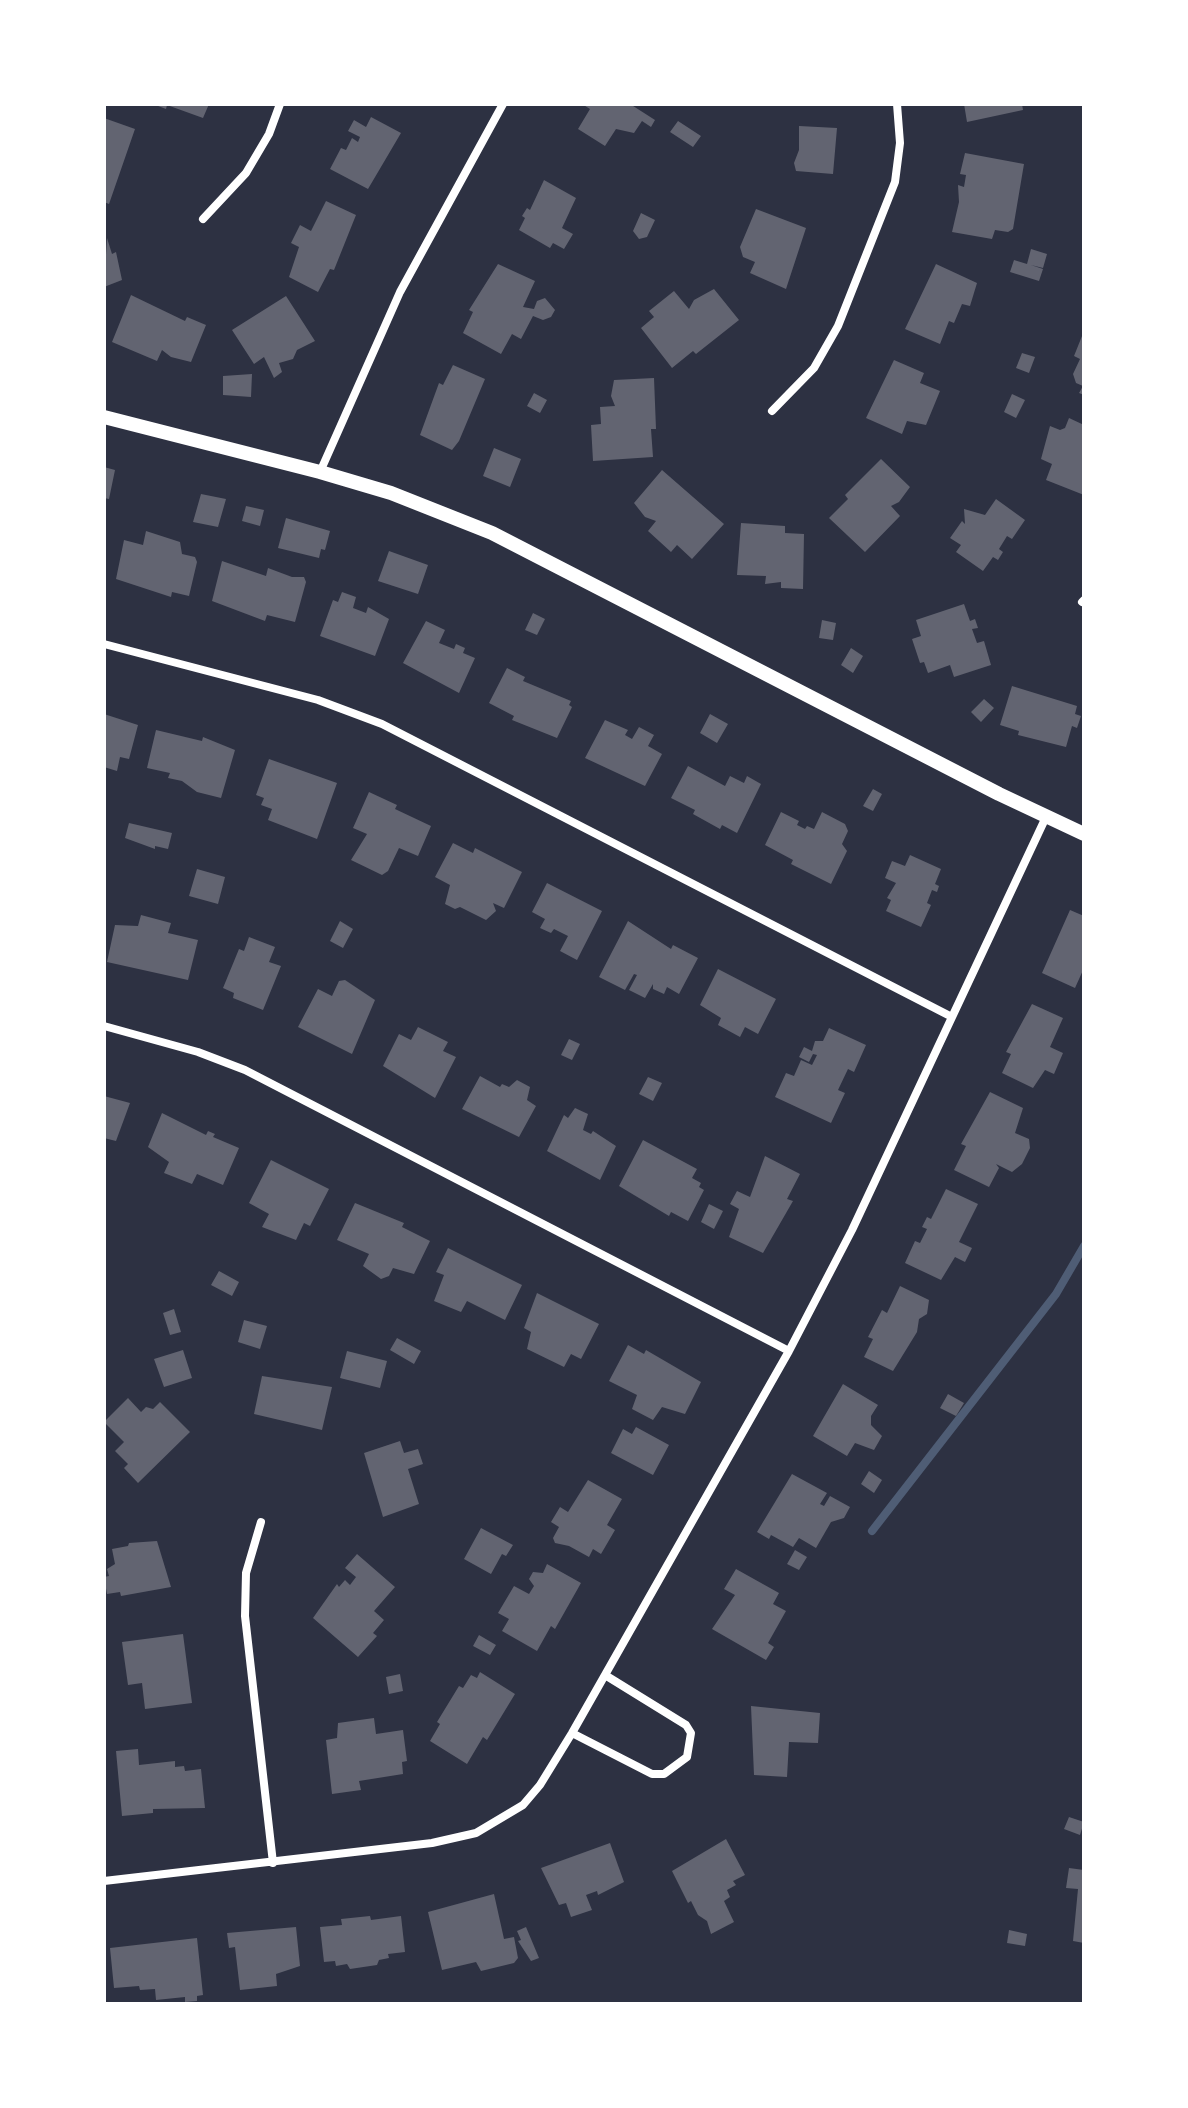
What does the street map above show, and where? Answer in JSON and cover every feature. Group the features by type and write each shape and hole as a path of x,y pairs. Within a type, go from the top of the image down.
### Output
{"street":[{"path":"203,219 246,173 269,134 280,104"},
{"path":"320,472 400,292 503,104"},
{"path":"772,411 822,357 874,238 895,182 900,143 897,104"},
{"path":"104,417 391,493 492,533 1084,834"},
{"path":"104,644 304,695 382,724 952,1017"},
{"path":"104,1881 432,1843 476,1833 523,1805 540,1785 572,1733 789,1351 852,1230 1046,817"},
{"path":"104,1026 183,1047 245,1070 789,1351"},
{"path":"261,1522 246,1573 245,1616 273,1863"},
{"path":"572,1733 652,1774 664,1774 687,1757 691,1733 686,1725 605,1675"}],"building":[{"path":"153,104 209,104 203,118 167,105 166,109"},
{"path":"582,104 630,104 655,120 651,127 642,121 634,133 616,129 605,146 578,129 590,109"},
{"path":"964,104 1022,104 1023,110 967,122"},
{"path":"371,117 401,133 368,189 330,169 341,148 346,150 352,138 358,142 360,137 348,131 354,120 366,127"},
{"path":"104,118 135,129 109,204 104,202"},
{"path":"678,121 701,136 693,147 670,132"},
{"path":"799,126 837,128 833,174 796,171 794,163 799,150"},
{"path":"965,153 1024,164 1013,229 1008,232 995,230 992,239 952,232 959,202 958,185 964,187 966,175 960,174"},
{"path":"544,180 576,198 562,228 573,234 564,249 553,243 550,248 519,230 525,218 522,216 527,208 530,210"},
{"path":"326,201 356,215 334,270 330,269 318,292 289,277 299,247 291,243 300,225 311,231"},
{"path":"756,209 806,228 786,289 750,273 755,262 743,257 740,247"},
{"path":"641,213 655,220 647,237 639,239 633,231"},
{"path":"107,238 112,254 116,252 122,280 104,287"},
{"path":"1031,249 1047,254 1043,268 1031,265 1043,269 1039,281 1010,272 1014,260 1027,264"},
{"path":"498,264 535,281 523,307 534,309 537,301 545,298 555,310 551,317 543,320 533,316 521,339 512,334 501,354 463,333 473,312 469,310"},
{"path":"936,264 977,283 970,306 962,304 954,323 949,321 940,344 905,329"},
{"path":"714,289 739,320 696,354 693,351 672,368 641,328 654,317 649,311 674,291 689,309 694,300"},
{"path":"131,295 185,321 187,317 206,325 191,362 171,357 162,350 157,361 112,342"},
{"path":"286,296 315,341 297,350 293,359 279,363 282,372 274,378 264,357 254,364 232,330"},
{"path":"1084,331 1084,395 1079,393 1083,386 1076,383 1073,374 1080,359 1074,356"},
{"path":"1022,353 1035,357 1029,373 1016,368"},
{"path":"894,360 924,373 920,383 940,391 926,425 907,421 902,434 866,418"},
{"path":"453,365 485,379 459,441 452,450 420,435 439,383 443,385"},
{"path":"252,374 251,397 223,395 223,376"},
{"path":"654,378 656,429 651,429 653,457 593,461 591,425 601,424 600,407 615,406 611,396 614,380"},
{"path":"534,393 547,400 540,413 527,406"},
{"path":"1012,394 1025,400 1016,418 1004,412"},
{"path":"1069,418 1084,425 1084,495 1046,480 1052,464 1041,459 1050,426 1060,430 1065,428"},
{"path":"494,448 521,459 510,487 483,476"},
{"path":"881,459 910,487 899,502 891,506 900,516 865,552 829,518 848,499 845,495"},
{"path":"104,467 115,470 109,499 104,498"},
{"path":"662,470 724,524 692,559 677,545 671,552 648,531 656,521 645,517 634,503"},
{"path":"201,494 226,499 218,527 193,522"},
{"path":"996,499 1025,520 1012,539 1007,536 999,549 1003,552 998,560 993,557 983,571 956,552 961,545 950,538 962,521 965,524 964,509 985,515"},
{"path":"246,506 264,510 260,526 242,521"},
{"path":"286,518 330,531 325,550 321,549 319,558 278,548"},
{"path":"741,523 785,526 785,533 804,534 803,589 781,588 781,582 765,584 766,576 737,575"},
{"path":"146,531 180,542 182,554 195,557 197,562 189,596 172,592 171,597 116,579 124,540 143,545"},
{"path":"389,551 428,565 418,594 378,581"},
{"path":"222,561 266,576 268,568 292,577 304,577 306,582 295,622 267,615 265,621 212,601"},
{"path":"342,592 356,597 353,608 366,613 368,607 389,619 375,656 320,636 333,600 338,602"},
{"path":"964,604 970,621 975,619 978,628 972,629 977,643 984,641 991,665 954,677 950,665 928,673 924,662 920,663 912,639 921,636 916,620"},
{"path":"533,613 545,619 537,635 525,630"},
{"path":"822,620 836,623 833,640 819,638"},
{"path":"426,621 445,630 439,643 454,649 456,644 465,648 463,653 475,658 459,693 403,663"},
{"path":"851,648 863,656 853,673 841,665"},
{"path":"507,668 525,677 523,681 571,701 569,705 572,707 557,738 512,720 514,716 489,703"},
{"path":"1012,686 1077,706 1075,714 1081,716 1077,728 1072,726 1066,747 1018,735 1019,731 1000,725"},
{"path":"984,699 994,708 981,722 971,712"},
{"path":"104,714 138,725 129,759 120,757 117,771 104,767"},
{"path":"710,714 728,724 717,743 700,733"},
{"path":"605,720 628,730 625,735 632,739 639,727 654,735 648,746 662,754 645,786 585,758"},
{"path":"156,730 202,741 203,737 235,750 221,798 197,792 182,781 168,778 170,773 147,768"},
{"path":"269,759 337,783 317,839 268,820 272,809 261,805 264,798 256,795"},
{"path":"688,766 725,786 730,776 744,783 747,776 761,784 737,833 722,825 720,829 693,814 695,810 671,798"},
{"path":"873,789 882,794 873,811 863,806"},
{"path":"369,792 397,805 395,809 431,826 418,856 399,848 388,871 382,875 351,860 367,834 353,828"},
{"path":"781,812 799,821 797,825 805,829 807,826 814,829 822,812 845,824 848,831 842,844 847,851 831,884 791,864 793,860 765,845"},
{"path":"129,823 172,833 168,849 155,846 155,849 125,838"},
{"path":"453,843 473,853 475,848 522,872 504,908 493,903 496,911 486,920 460,907 455,909 445,904 450,885 435,877"},
{"path":"910,855 941,869 935,884 939,886 937,892 932,890 927,903 931,905 921,927 886,911 891,900 887,898 896,883 885,878 892,861 905,866"},
{"path":"197,869 225,877 218,904 189,896"},
{"path":"547,883 602,911 577,960 560,951 568,936 554,929 551,933 540,928 545,919 532,912"},
{"path":"1070,910 1084,916 1084,968 1075,988 1042,973"},
{"path":"141,915 171,923 168,933 198,940 188,980 107,962 115,925 138,926"},
{"path":"340,921 353,929 343,948 330,941"},
{"path":"628,921 671,949 673,945 698,958 679,994 667,987 664,994 653,989 653,984 645,998 629,990 637,975 634,974 625,990 599,977"},
{"path":"249,937 275,947 269,962 281,966 263,1010 233,998 234,993 223,988 239,949 244,951"},
{"path":"718,969 776,999 758,1034 745,1027 740,1037 718,1025 721,1018 700,1005"},
{"path":"345,980 375,1000 352,1054 298,1027 318,989 332,996 339,981"},
{"path":"1032,1004 1063,1018 1050,1047 1063,1053 1054,1074 1045,1070 1033,1088 1002,1073 1011,1054 1006,1052"},
{"path":"418,1027 448,1042 443,1051 456,1057 435,1098 383,1066 399,1034 411,1040"},
{"path":"829,1028 866,1045 854,1072 848,1069 838,1090 845,1093 831,1123 775,1097 786,1073 794,1076 801,1060 812,1065 817,1055 813,1054 809,1062 799,1057 804,1047 812,1051 815,1041 823,1041"},
{"path":"569,1039 580,1044 572,1060 561,1055"},
{"path":"480,1076 500,1087 502,1084 509,1087 517,1080 530,1087 527,1100 536,1106 519,1137 462,1109"},
{"path":"648,1077 662,1083 653,1101 639,1094"},
{"path":"990,1092 1023,1108 1015,1133 1029,1139 1030,1148 1022,1164 1012,1172 996,1164 999,1168 989,1187 954,1170 966,1146 961,1144"},
{"path":"104,1096 130,1103 116,1141 104,1138"},
{"path":"575,1108 588,1114 583,1130 591,1134 593,1131 616,1146 600,1180 547,1151 564,1115 568,1118"},
{"path":"162,1113 206,1135 208,1131 215,1134 213,1137 239,1148 223,1185 197,1174 192,1184 164,1173 169,1162 148,1147"},
{"path":"643,1140 697,1169 692,1178 701,1183 699,1187 704,1190 688,1221 671,1212 669,1216 619,1186"},
{"path":"765,1156 800,1174 787,1199 793,1201 763,1253 729,1237 739,1209 730,1204 737,1191 750,1197"},
{"path":"271,1160 329,1189 310,1226 304,1223 296,1240 262,1227 269,1214 249,1203"},
{"path":"946,1189 978,1204 959,1242 972,1248 965,1262 955,1257 941,1280 905,1263 915,1241 920,1243 927,1229 922,1227 927,1217 931,1219"},
{"path":"355,1203 404,1223 402,1227 430,1241 414,1274 393,1268 389,1276 381,1279 363,1266 369,1254 337,1240"},
{"path":"709,1204 723,1211 714,1229 701,1222"},
{"path":"448,1248 522,1285 505,1320 467,1301 461,1312 434,1301 444,1275 436,1272"},
{"path":"219,1271 239,1282 232,1296 211,1285"},
{"path":"900,1286 929,1300 927,1314 919,1319 917,1332 893,1371 864,1357 873,1339 868,1337 882,1310 887,1313"},
{"path":"537,1293 599,1324 581,1359 571,1354 564,1367 527,1349 531,1332 524,1328"},
{"path":"174,1309 181,1332 170,1335 163,1313"},
{"path":"244,1320 267,1326 260,1349 238,1342"},
{"path":"397,1338 421,1351 414,1364 390,1350"},
{"path":"628,1345 644,1354 646,1350 701,1382 685,1414 662,1407 653,1420 632,1409 637,1395 609,1381"},
{"path":"183,1350 192,1378 164,1387 154,1359"},
{"path":"347,1351 387,1361 380,1388 340,1378"},
{"path":"262,1376 332,1387 322,1430 254,1414"},
{"path":"843,1384 878,1405 871,1416 871,1425 882,1436 874,1450 855,1443 847,1456 813,1436"},
{"path":"948,1394 964,1403 956,1416 940,1408"},
{"path":"128,1398 141,1412 146,1407 153,1409 160,1402 190,1432 138,1483 124,1468 128,1464 115,1451 124,1442 104,1422"},
{"path":"636,1427 669,1445 653,1475 611,1453 623,1429 632,1434"},
{"path":"400,1441 404,1453 418,1449 423,1464 408,1469 419,1504 383,1517 364,1453"},
{"path":"869,1471 882,1480 874,1493 861,1484"},
{"path":"792,1474 827,1493 820,1504 824,1506 830,1496 850,1507 844,1518 831,1522 816,1548 799,1538 793,1547 771,1535 769,1539 757,1532"},
{"path":"588,1480 622,1499 607,1525 615,1530 601,1554 593,1549 589,1557 569,1546 555,1543 553,1538 559,1527 551,1522 560,1507 568,1512"},
{"path":"481,1528 513,1545 506,1556 502,1554 491,1574 464,1559"},
{"path":"157,1541 171,1587 121,1596 120,1592 107,1594 104,1577 109,1576 107,1569 115,1564 112,1549 128,1546 129,1543"},
{"path":"795,1550 807,1557 799,1570 787,1564"},
{"path":"357,1554 395,1587 374,1611 384,1620 373,1633 377,1636 358,1657 313,1618 337,1584 339,1587 345,1580 350,1585 356,1577 345,1568"},
{"path":"547,1564 581,1583 555,1629 551,1626 537,1651 502,1631 509,1619 498,1613 514,1586 529,1594 534,1586 529,1579 533,1572 543,1573"},
{"path":"736,1569 779,1593 773,1604 786,1611 768,1643 774,1647 766,1660 712,1629 735,1595 724,1589"},
{"path":"183,1634 192,1703 145,1709 142,1683 128,1685 122,1642"},
{"path":"479,1635 496,1645 490,1655 473,1646"},
{"path":"480,1672 515,1694 487,1740 483,1737 467,1764 430,1741 440,1724 437,1722 459,1686 463,1688 471,1675 477,1678"},
{"path":"400,1674 403,1691 389,1694 386,1677"},
{"path":"751,1706 820,1713 818,1743 789,1742 787,1777 754,1775"},
{"path":"374,1718 376,1734 403,1730 407,1761 402,1762 403,1774 359,1781 361,1790 332,1794 326,1740 337,1738 338,1723"},
{"path":"138,1749 139,1765 175,1761 175,1767 184,1766 185,1771 201,1769 205,1808 153,1809 153,1813 122,1816 116,1751"},
{"path":"1069,1817 1084,1822 1080,1835 1064,1829"},
{"path":"726,1839 745,1875 733,1881 736,1885 727,1890 730,1897 724,1901 734,1922 711,1934 707,1921 698,1915 691,1901 688,1903 672,1871"},
{"path":"610,1843 624,1882 598,1895 597,1891 586,1895 592,1910 571,1917 566,1903 559,1905 541,1868"},
{"path":"1069,1868 1084,1870 1084,1943 1073,1941 1078,1889 1066,1888"},
{"path":"494,1894 504,1939 514,1937 518,1958 514,1963 481,1971 476,1962 442,1970 428,1912"},
{"path":"370,1916 371,1920 401,1916 405,1952 388,1954 389,1958 379,1960 377,1965 350,1969 347,1964 336,1966 335,1961 324,1962 320,1927 342,1925 341,1919"},
{"path":"296,1927 300,1966 276,1974 277,1986 240,1990 235,1947 229,1948 227,1933"},
{"path":"526,1927 539,1958 531,1961 518,1941 521,1940 517,1931"},
{"path":"1009,1930 1027,1934 1025,1946 1007,1943"},
{"path":"197,1938 203,1995 197,1996 197,2001 185,2002 185,1997 156,2000 155,1989 140,1990 139,1986 114,1988 110,1948"}],"waterway":[{"path":"872,1531 1056,1294 1084,1246"}]}
